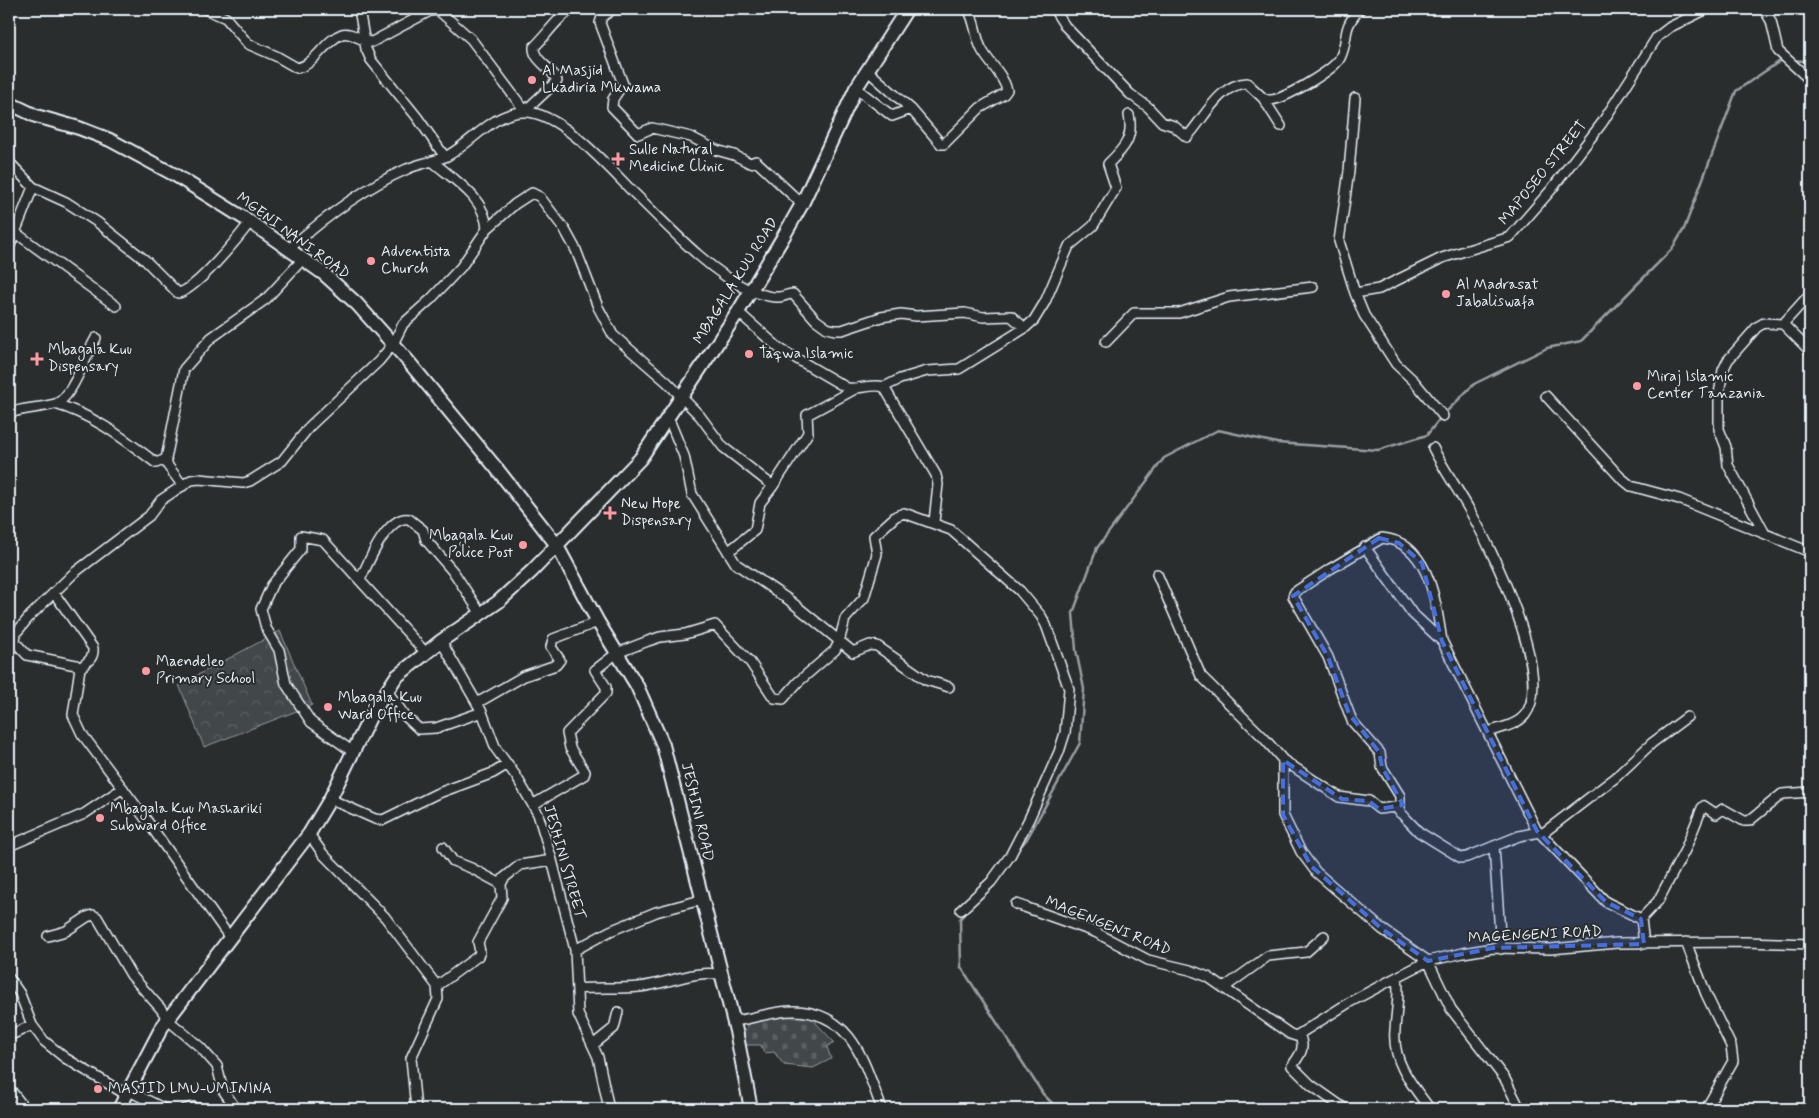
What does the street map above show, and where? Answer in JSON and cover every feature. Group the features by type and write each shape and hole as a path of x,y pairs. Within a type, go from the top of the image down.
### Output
{"street":[{"path":"205,9 226,18 248,44 276,56 295,68 302,67 341,34 350,34 364,41 372,42 430,11 440,10 471,39 525,112"},
{"path":"359,9 364,41 371,60 417,117 445,157"},
{"path":"525,112 557,81 554,75 536,56 534,47 554,28 564,14 573,9"},
{"path":"613,9 602,17 600,23 623,84 613,99 612,107 628,126 638,134 652,128 690,137 716,150 734,155 746,162 756,161 802,204"},
{"name":"MBAGALA KUU ROAD","path":"230,938 266,894 309,834 330,799 370,717 396,677 441,641 498,602 532,571 640,458 738,312 802,204 856,88 907,9"},
{"path":"868,71 911,109 934,137 941,144 944,144 980,108 1005,93 1004,82 981,47 974,19 968,9"},
{"path":"1054,9 1065,26 1130,94 1148,107 1164,124 1174,126 1187,137 1216,100 1238,84 1247,83 1263,98 1281,126"},
{"path":"1263,98 1271,100 1291,93 1337,62 1342,52 1347,24 1360,9"},
{"name":"MAPOSEO STREET","path":"1355,294 1379,289 1442,258 1510,237 1551,190 1602,123 1658,37 1670,27 1707,9"},
{"path":"1764,9 1771,21 1778,51 1810,80"},
{"path":"856,88 892,116 911,109"},
{"path":"1355,98 1349,171 1340,241 1355,294 1364,315 1396,364 1414,381 1443,416"},
{"name":"MGENI NANI ROAD","path":"9,103 36,116 79,128 110,140 175,174 250,222 324,274 356,304 393,344 486,455 556,544"},
{"path":"289,249 349,200 406,169 445,157 509,114 525,112 545,118 588,146 676,233 722,274 750,290 779,298 793,294 800,299 816,320 826,328 842,330 886,316 938,316 960,313 983,317 1011,316 1025,328"},
{"path":"738,312 762,336 798,361 847,388 884,387 900,379 927,371 960,369 1025,328 1034,320 1045,302 1069,246 1093,226 1116,188 1108,164 1126,144 1130,115"},
{"path":"432,161 469,192 484,212 487,229"},
{"path":"9,162 34,187 66,202 97,222 145,260 180,293 217,261 250,222"},
{"path":"9,248 34,187"},
{"path":"119,1109 168,1020 230,938 82,734 73,715 81,673 80,668 76,665 27,655 12,642 16,633 30,616 87,562 149,516 161,500 182,486 199,479 243,483 257,479 289,454 310,426 379,361 393,344 403,324 461,268 487,229 522,198 532,193 537,194 564,230 576,250 598,307 613,335 653,368 681,396 700,416 723,447 773,486"},
{"path":"16,233 116,306"},
{"path":"182,486 168,466 166,459 184,369 211,338 272,294 303,259"},
{"path":"1106,342 1136,312 1179,313 1229,297 1312,287"},
{"path":"1783,324 1810,294"},
{"path":"1764,532 1728,465 1726,447 1719,429 1719,394 1723,370 1728,360 1757,326 1764,324 1783,324 1810,351"},
{"path":"55,404 70,393 87,352 96,338"},
{"path":"884,387 936,475 938,484 934,522"},
{"path":"728,552 755,530 760,502 773,486 808,433 807,415 855,389"},
{"path":"1546,396 1620,477 1632,486 1679,500 1764,532 1810,552"},
{"path":"9,413 26,407 55,404 79,411 100,422 156,463 166,459"},
{"path":"668,418 684,456 692,494 738,566 789,600 839,642 855,652 870,645 877,646 926,680 949,688"},
{"path":"1433,448 1443,469 1471,512 1513,602 1534,676 1533,697 1524,716 1515,722 1488,732"},
{"path":"534,804 584,775 585,772 570,748 566,733 606,693 606,687 595,670 617,653 660,637 686,634 715,625 750,662 768,692 778,700 784,698 798,682 829,655 839,642 845,619 864,598 866,584 877,554 874,536 900,514 934,522 958,535 1027,598 1046,625 1070,693 1065,733 1059,752 1029,819 1010,856 991,882 961,910"},
{"path":"360,580 389,527 401,519 409,519 423,530 426,540 454,574 480,614"},
{"path":"353,752 311,722 286,684 279,650 266,628 261,610 272,585 301,549 302,535 323,540 426,653"},
{"path":"1400,813 1400,796 1382,767 1380,754 1349,714 1328,657 1293,596 1295,592 1379,538 1387,538 1399,543 1419,558 1424,568 1438,618 1442,642 1539,833 1606,902 1628,911 1641,919"},
{"name":"JESHINI ROAD","path":"556,544 598,622 637,686 663,744 701,900 723,975 751,1109"},
{"path":"1365,547 1412,614 1442,642"},
{"path":"1157,574 1201,676 1263,737 1283,760 1342,799 1370,801 1379,809 1395,807 1419,832 1461,858 1539,833 1615,778 1652,743 1687,717"},
{"path":"54,594 93,648 94,654 91,659 80,668"},
{"path":"477,703 524,676 556,665 560,660 551,646 553,639 598,622"},
{"name":"JESHINI STREET","path":"441,641 482,712 496,749 534,804 552,860 575,950 578,1014 599,1061 609,1109"},
{"path":"387,691 405,716 419,729 436,728 482,712"},
{"path":"1283,760 1282,804 1284,820 1311,866 1382,929 1428,961 1451,1009 1505,1079 1520,1109"},
{"path":"330,799 382,820 436,794 493,774 508,764"},
{"path":"9,846 84,814 123,788"},
{"path":"1641,919 1658,901 1704,806 1716,814 1723,809 1744,821 1749,821 1782,794 1810,792"},
{"path":"309,834 323,854 385,916 437,986 438,999 411,1058 416,1109"},
{"path":"1494,846 1501,949"},
{"path":"443,847 453,861 501,884"},
{"path":"437,986 478,956 480,952 478,942 502,898 501,884 504,878 520,865 552,860"},
{"path":"575,950 610,931 656,912 701,900"},
{"name":"MAGENGENI ROAD","path":"1016,904 1095,932 1148,960 1199,973 1225,987 1290,1034 1299,1035 1350,1002 1397,976 1428,961 1463,953 1501,949 1686,942 1810,944"},
{"path":"48,936 66,932 87,917 93,915 97,918 131,974 162,1009 168,1020 200,1047 217,1066 223,1090 236,1109"},
{"path":"1641,919 1644,944"},
{"path":"1225,987 1268,956 1306,952 1324,936"},
{"path":"1686,942 1706,994 1731,1046 1733,1061 1706,1109"},
{"path":"576,989 608,986 638,987 680,980 700,973 723,975"},
{"path":"1397,976 1399,987 1394,1033 1396,1051 1402,1070 1430,1109"},
{"path":"9,978 20,994 32,1025 44,1041 62,1056 128,1093 165,1109"},
{"path":"734,1021 794,1011 831,1020 848,1034 860,1051 882,1109"},
{"path":"593,1045 614,1028 618,1012"},
{"path":"9,1036 32,1025"},
{"path":"1299,1035 1302,1041 1302,1053 1292,1066 1311,1085 1345,1109"},
{"path":"9,1088 25,1109"},
{"path":"185,1109 193,1107 199,1109"}],"highlighted area":[{"path":"1379,538 1399,543 1422,563 1442,641 1537,831 1606,902 1641,919 1644,944 1493,948 1428,961 1382,929 1311,866 1283,815 1283,760 1342,799 1369,801 1379,809 1403,805 1382,767 1379,752 1349,714 1328,657 1293,596"}],"green space":[{"path":"280,631 312,705 204,747 179,685"},
{"path":"787,1012 816,1018 816,1023 834,1042 827,1047 831,1059 813,1068 784,1065 774,1052 764,1053 761,1045 744,1045 746,1029 750,1024 763,1017"}],"waterway":[{"path":"1791,60 1804,61 1810,55"},
{"path":"1445,413 1474,384 1547,348 1581,341 1672,249 1684,229 1736,91 1783,59"},
{"path":"1017,851 1027,839 1080,743 1084,689 1076,650 1073,613 1097,548 1164,458 1218,430 1277,443 1378,450 1427,435 1441,417"},
{"path":"970,907 960,919 961,967 1043,1094 1058,1109"}],"place":[{"name":"Al Masjid Lkadiria Mkwama","path":"532,80"},
{"name":"Sulle Natural Medicine Clinic","path":"618,159"},
{"name":"Adventista Church","path":"371,261"},
{"name":"Al Madrasat Jabaliswafa","path":"1446,294"},
{"name":"Taqwa Islamic","path":"749,354"},
{"name":"Mbagala Kuu Dispensary","path":"37,359"},
{"name":"Miraj Islamic Center Tanzania","path":"1637,386"},
{"name":"New Hope Dispensary","path":"610,513"},
{"name":"Mbagala Kuu Police Post","path":"523,545"},
{"name":"Maendeleo Primary School","path":"146,671"},
{"name":"Mbagala Kuu Ward Office","path":"328,707"},
{"name":"Mbagala Kuu Mashariki Subward Office","path":"100,818"},
{"name":"MASJID LMU-UMININA","path":"98,1089"}]}
